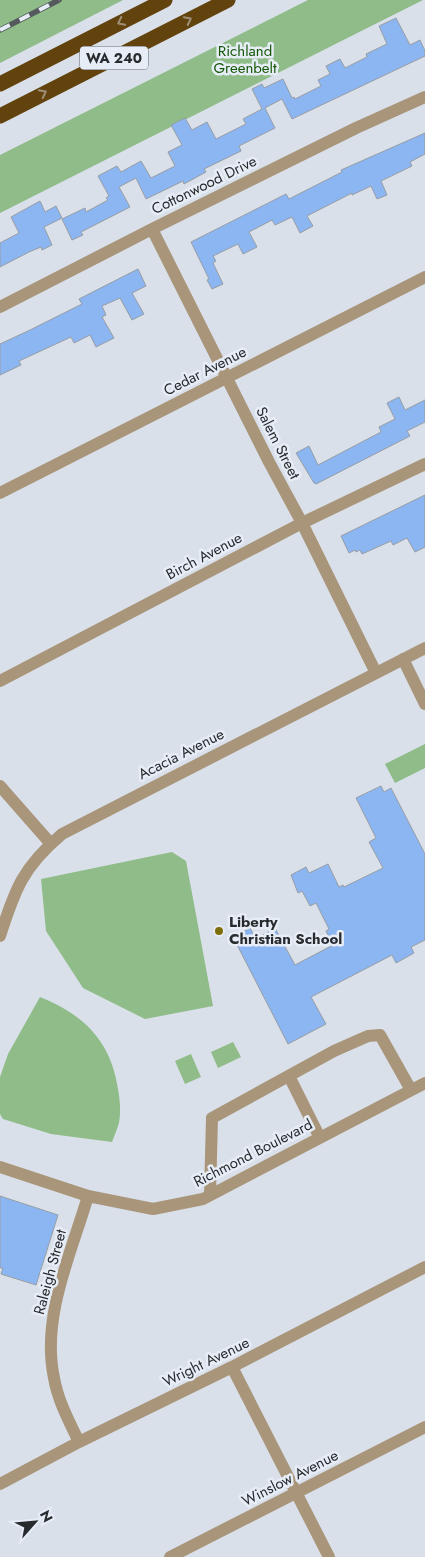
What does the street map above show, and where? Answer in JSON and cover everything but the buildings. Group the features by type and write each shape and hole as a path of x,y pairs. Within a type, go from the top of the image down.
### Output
{"highway":[{"name":"WA 240","path":"0,84 165,0"},
{"name":"WA 240","path":"0,116 228,0"}],"street":[{"name":"Cottonwood Drive","path":"0,307 356,128 425,97"},
{"name":"Salem Street","path":"152,229 376,673"},
{"name":"Cedar Avenue","path":"0,493 425,277"},
{"name":"Birch Avenue","path":"0,681 302,523 425,464"},
{"name":"Acacia Avenue","path":"0,936 19,884 31,866 62,834 425,648"},
{"path":"403,659 425,704"},
{"path":"0,786 51,844"},
{"path":"210,1195 212,1118 334,1051 368,1036 380,1035 410,1090"},
{"path":"289,1076 320,1138"},
{"name":"Richmond Boulevard","path":"0,1167 88,1196 153,1209 203,1199 425,1083"},
{"name":"Raleigh Street","path":"79,1442 57,1392 51,1340 55,1307 88,1196"},
{"name":"Wright Avenue","path":"0,1484 79,1442 232,1368 425,1268"},
{"path":"232,1368 329,1557"},
{"name":"Winslow Avenue","path":"170,1557 425,1427"}],"green space":[{"path":"0,0 123,0 0,63"},
{"name":"Richland Greenbelt","path":"308,0 423,0 0,213 0,155"},
{"path":"425,744 425,768 395,783 385,764"},
{"path":"172,852 186,861 213,1006 145,1019 83,988 46,931 41,879"},
{"path":"40,997 82,1021 102,1043 109,1057 119,1093 120,1106 119,1123 112,1142 51,1134 3,1119 0,1114 0,1077 8,1054"},
{"path":"233,1042 241,1057 218,1068 211,1052"},
{"path":"191,1054 201,1077 185,1084 175,1061"}],"railway":[{"path":"0,30 59,0"}],"place":[{"name":"Liberty Christian School","path":"219,931"}]}
